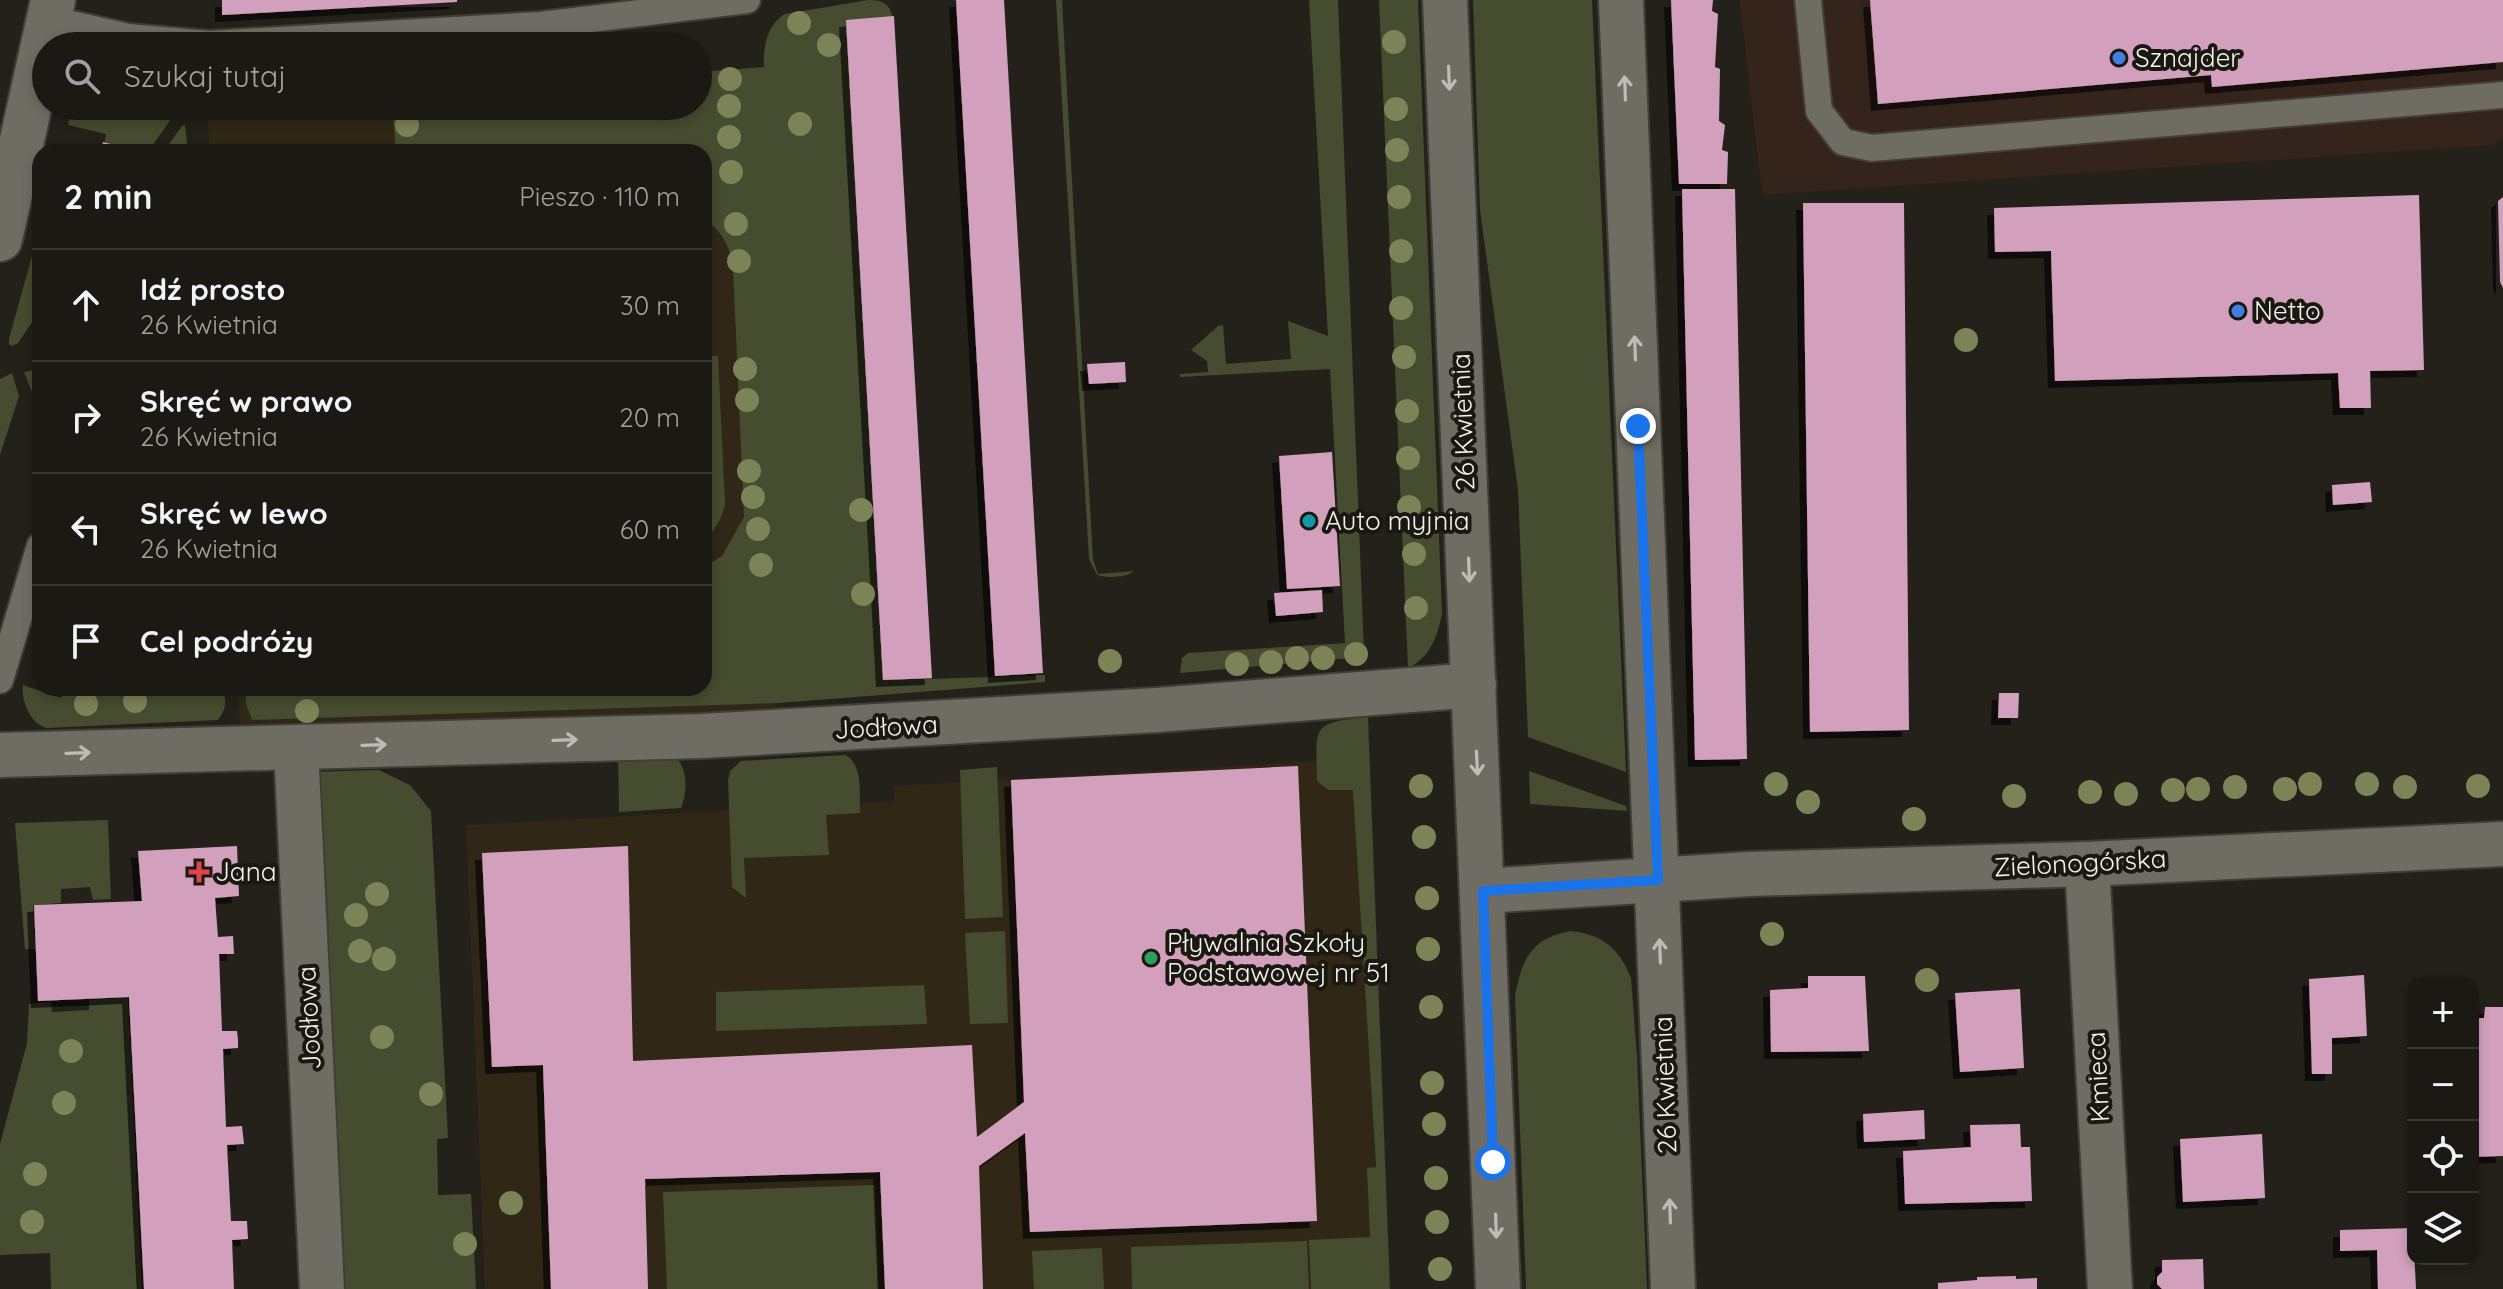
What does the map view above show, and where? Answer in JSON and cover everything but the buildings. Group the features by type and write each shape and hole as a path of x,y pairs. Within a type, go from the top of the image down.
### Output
{"street":[{"name":"26 Kwietnia","path":"1445,0 1498,1289"},
{"name":"26 Kwietnia","path":"1621,0 1673,1289"},
{"path":"46,32 51,10"},
{"path":"0,239 32,95"},
{"name":"Jodłowa","path":"0,755 702,736 1157,710 1474,685"},
{"name":"Jodłowa","path":"296,748 322,1289"},
{"name":"Zielonogórska","path":"1658,880 2503,844"},
{"name":"Kmieca","path":"2087,864 2110,1289"},
{"path":"1483,891 1658,880"}],"lane":[{"path":"419,32 541,25 747,0"},
{"path":"1808,0 1819,111 1843,142 1872,148 2503,95"},
{"path":"51,10 114,32"},
{"path":"0,680 32,573"}],"shaded area":[{"path":"1740,0 2503,0 2503,139 2494,145 1762,195"},
{"path":"742,89 777,711 240,724 238,696 712,696 712,144 209,144 208,120 712,120 712,101"},
{"path":"1354,759 1379,1237 1390,1289 485,1289 466,825 894,801 894,786"}],"green space":[{"path":"868,0 885,4 893,19 931,679 1045,675 1045,682 779,703 252,720 246,696 712,696 712,562 722,556 744,517 733,268 724,240 712,226 712,144 395,144 393,120 712,120 712,71 764,67 767,37 774,24 785,14"},
{"path":"1056,0 1062,0 1093,560 1098,574 1134,571 1116,577 1097,575 1089,559"},
{"path":"1309,0 1338,0 1364,652 1350,658 1180,673 1182,658 1188,653 1345,643 1330,369 1180,377 1180,374 1208,372 1207,361 1191,350 1218,326 1223,325 1226,364 1291,359 1288,321 1328,336"},
{"path":"1379,0 1418,0 1442,613 1432,645 1416,664 1408,668"},
{"path":"1473,0 1592,0 1626,772 1528,737 1518,490 1480,210"},
{"path":"69,120 170,120 154,144 113,144 105,142 106,134 68,125"},
{"path":"185,125 187,144 169,144"},
{"path":"32,256 32,322 18,343 12,346 9,339"},
{"path":"712,356 718,356 725,505 712,532"},
{"path":"32,370 32,392 24,372"},
{"path":"12,373 19,396 0,455 0,379"},
{"path":"23,685 32,688 32,696 225,696 225,704 218,720 46,728 35,721 24,698"},
{"path":"1368,717 1390,1289 1311,1289 1309,1240 1370,1237 1367,1168 1376,1167 1353,790 1328,790 1317,781 1317,748 1321,730 1336,722"},
{"path":"618,747 658,749 675,757 685,777 681,808 619,812"},
{"path":"846,755 856,766 858,774 860,813 826,815 829,855 744,858 746,898 732,887 730,771 741,761"},
{"path":"997,767 1003,917 965,919 960,770"},
{"path":"379,770 410,785 431,811 448,1138 437,1139 438,1195 471,1194 476,1289 335,1289 309,772"},
{"path":"1529,771 1626,806 1627,811 1530,804"},
{"path":"108,820 111,899 93,900 90,887 61,889 61,903 33,905 35,949 25,949 15,823"},
{"path":"1005,931 1008,1023 970,1024 965,933"},
{"path":"1571,931 1592,935 1608,944 1621,958 1631,978 1647,1289 1526,1289 1515,996 1521,971 1531,952 1546,939"},
{"path":"924,985 927,1024 716,1031 716,992"},
{"path":"128,998 142,1289 51,1289 50,1253 0,1255 0,1144 27,1043 29,1004 51,1002 52,1012 89,1010 89,1000"},
{"path":"875,1185 879,1289 667,1289 663,1192"},
{"path":"1307,1241 1309,1289 1132,1289 1131,1247"},
{"path":"1102,1248 1104,1289 1034,1289 1032,1251"}],"place":[{"name":"Sznajder","path":"2119,58"},
{"name":"Netto","path":"2238,311"},
{"name":"Auto myjnia","path":"1309,521"},
{"name":"Jana","path":"199,872"},
{"name":"Pływalnia Szkoły Podstawowej nr 51","path":"1151,958"}],"route":[{"path":"1493,1162 1483,891 1658,880 1638,426"}]}
